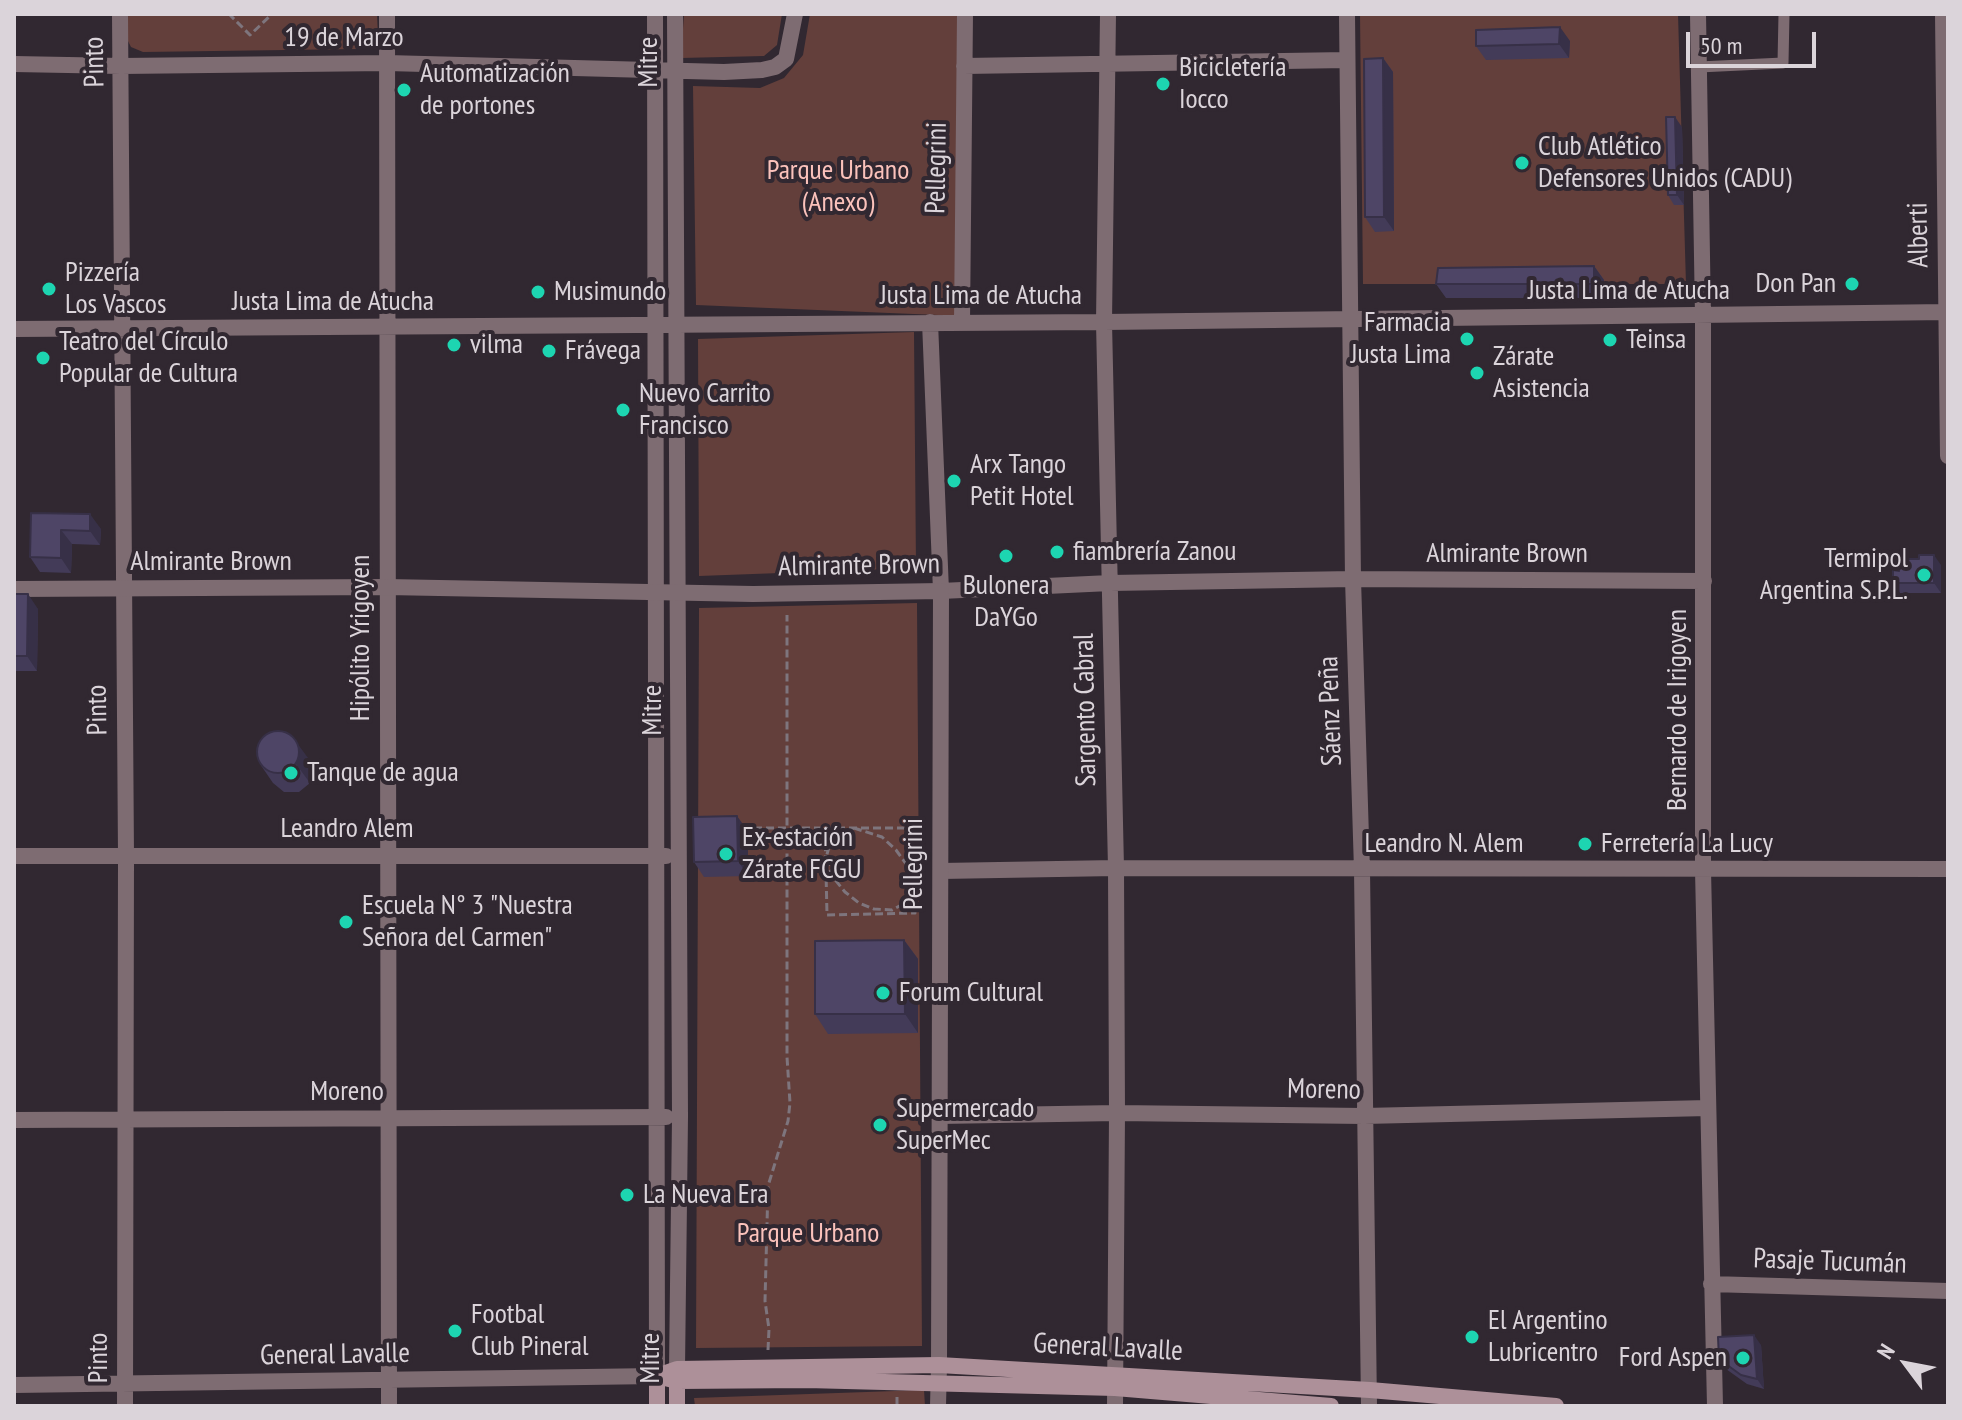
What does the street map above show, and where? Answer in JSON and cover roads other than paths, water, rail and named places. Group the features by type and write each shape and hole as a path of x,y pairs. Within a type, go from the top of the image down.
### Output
{"main road":[{"name":"General Lavalle","path":"657,1376 938,1374 1556,1406"},
{"name":"Mitre","path":"677,1375 677,1406"},
{"name":"Mitre","path":"657,1376 657,1406"},
{"name":"General Lavalle","path":"1115,1381 1331,1406"}],"street":[{"name":"Pinto","path":"120,14 126,856 125,1406"},
{"name":"Hipólito Yrigoyen","path":"387,14 385,328 389,1406"},
{"name":"Mitre","path":"655,14 657,1376"},
{"name":"Mitre","path":"675,14 680,856 677,1375"},
{"name":"19 de Marzo","path":"14,64 387,63 724,72 775,67 786,59 795,14"},
{"name":"Pellegrini","path":"962,322 965,14"},
{"name":"Sargento Cabral","path":"1108,14 1104,322 1116,868 1115,1406"},
{"name":"Sáenz Peña","path":"1347,14 1353,579 1362,870 1369,1398"},
{"name":"Bernardo de Irigoyen","path":"1698,14 1703,317 1703,870 1715,1406"},
{"name":"Alberti","path":"1943,14 1946,43 1948,456"},
{"path":"964,66 1347,60"},
{"name":"Justa Lima de Atucha","path":"14,329 1703,317 1947,312"},
{"name":"Pellegrini","path":"930,322 941,591 938,1406"},
{"name":"Almirante Brown","path":"14,589 387,587 753,594 1353,579 1704,581"},
{"name":"Leandro Alem","path":"14,856 680,856"},
{"name":"Leandro N. Alem","path":"941,871 1116,868 1948,869"},
{"name":"Moreno","path":"939,1116 1117,1113 1364,1116 1708,1108"},
{"name":"Moreno","path":"14,1120 680,1117"},
{"name":"Pasaje Tucumán","path":"1711,1284 1948,1291"},
{"name":"General Lavalle","path":"14,1385 657,1376"}],"lane":[{"path":"1699,67 1783,63 1784,14"}],"place":[{"name":"Bicicletería Iocco","path":"1163,84"},
{"name":"Automatización de portones","path":"404,90"},
{"name":"Club Atlético Defensores Unidos (CADU)","path":"1522,163"},
{"name":"Don Pan","path":"1852,284"},
{"name":"Pizzería Los Vascos","path":"49,289"},
{"name":"Musimundo","path":"538,292"},
{"name":"Farmacia Justa Lima","path":"1467,339"},
{"name":"Teinsa","path":"1610,340"},
{"name":"vilma","path":"454,345"},
{"name":"Frávega","path":"549,351"},
{"name":"Teatro del Círculo Popular de Cultura","path":"43,358"},
{"name":"Zárate Asistencia","path":"1477,373"},
{"name":"Nuevo Carrito Francisco","path":"623,410"},
{"name":"Arx Tango Petit Hotel","path":"954,481"},
{"name":"fiambrería Zanou","path":"1057,552"},
{"name":"Bulonera DaYGo","path":"1006,556"},
{"name":"Termipol Argentina S.P.L.","path":"1924,575"},
{"name":"Tanque de agua","path":"291,773"},
{"name":"Ferretería La Lucy","path":"1585,844"},
{"name":"Ex-estación Zárate FCGU","path":"726,854"},
{"name":"Escuela N° 3 \"Nuestra Señora del Carmen\"","path":"346,922"},
{"name":"Forum Cultural","path":"883,993"},
{"name":"Supermercado SuperMec","path":"880,1125"},
{"name":"La Nueva Era","path":"627,1195"},
{"name":"Footbal Club Pineral","path":"455,1331"},
{"name":"El Argentino Lubricentro","path":"1472,1337"},
{"name":"Ford Aspen","path":"1743,1358"}],"park label":[{"name":"Parque Urbano (Anexo)","path":"838,187"},
{"name":"Parque Urbano","path":"808,1234"}]}
